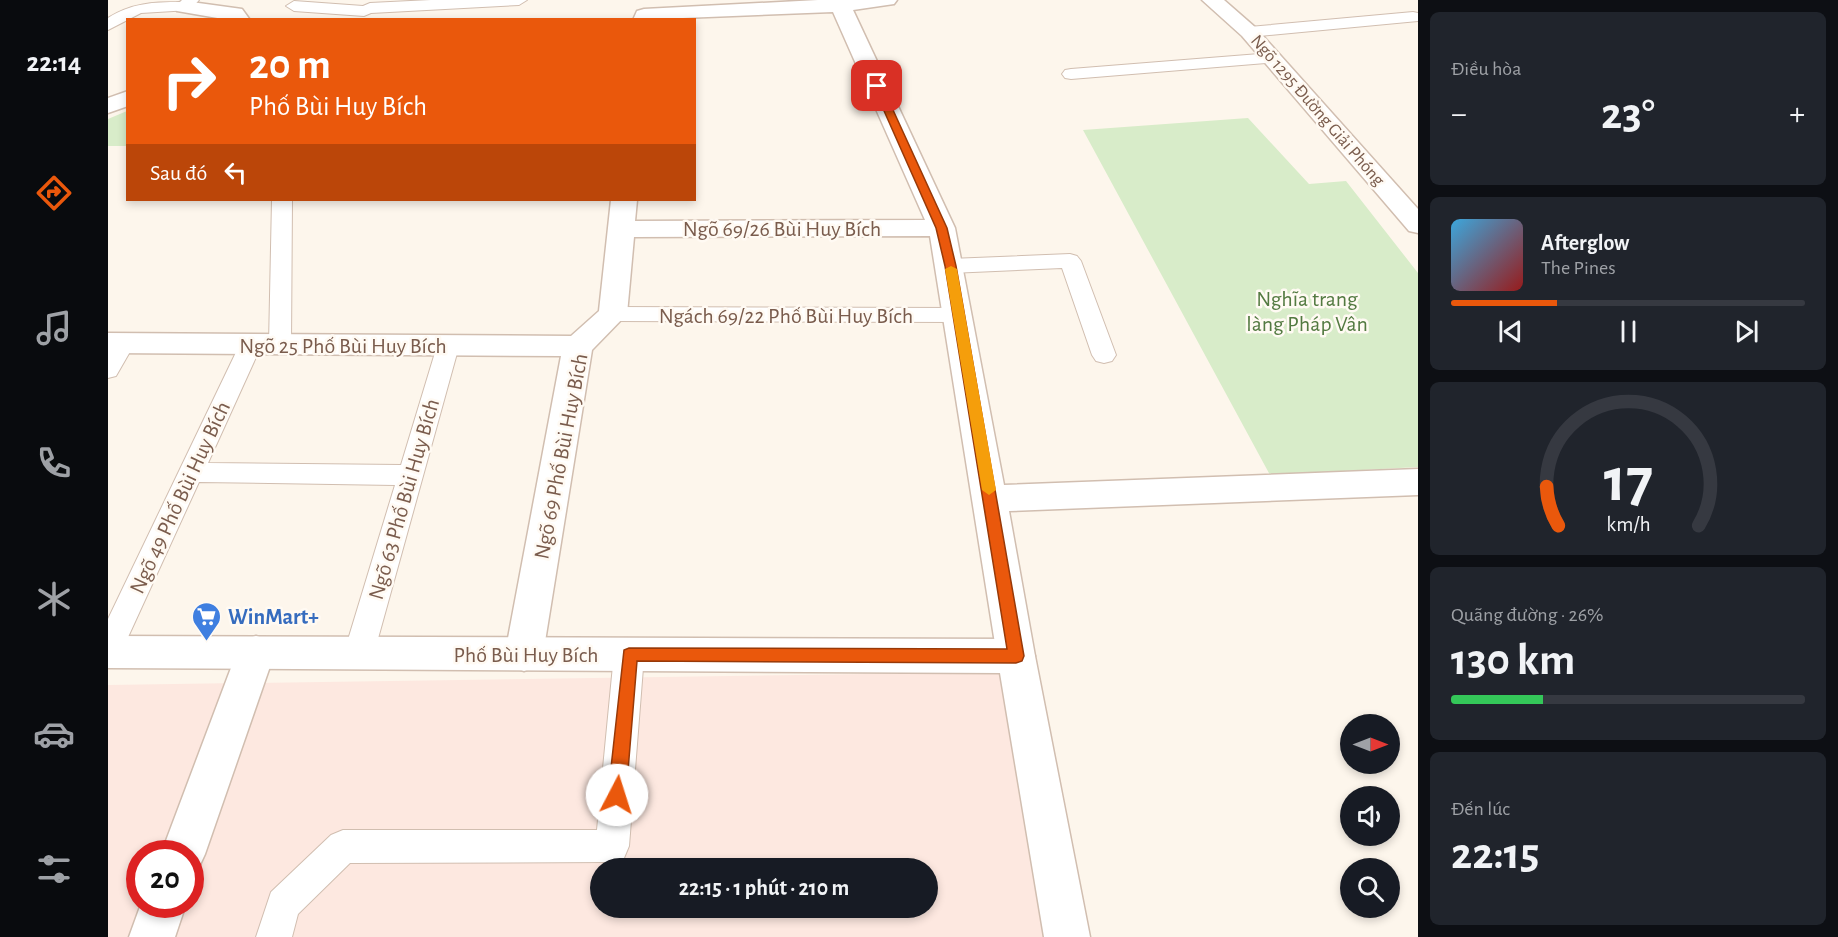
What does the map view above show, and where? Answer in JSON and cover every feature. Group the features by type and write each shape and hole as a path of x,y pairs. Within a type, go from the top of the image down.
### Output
{"street":[{"path":"643,18 644,15 887,0"},
{"name":"Ngõ 1295 Đường Giải Phóng","path":"1212,0 1249,32 1418,225"},
{"path":"840,2 942,228 1067,937"},
{"path":"187,3 235,13 239,18"},
{"path":"108,106 126,99"},
{"path":"613,314 623,214"},
{"name":"Ngõ 69/26 Bùi Huy Bích","path":"623,214 942,228"},
{"name":"Ngõ 69 Phố Bùi Huy Bích","path":"524,654 578,346 613,314"},
{"name":"Ngõ 25 Phố Bùi Huy Bích","path":"116,343 578,346"},
{"path":"990,499 1418,482"},
{"name":"Phố Bùi Huy Bích","path":"108,651 1016,656"},
{"path":"188,840 256,652"},
{"path":"152,937 159,918"}],"lane":[{"path":"294,6 367,10 519,0"},
{"path":"108,25 139,7 187,3"},
{"path":"1249,32 1413,17"},
{"path":"1071,74 1272,58"},
{"path":"265,344 282,201"},
{"path":"950,266 1070,261 1104,355"},
{"name":"Ngách 69/22 Phố Bùi Huy Bích","path":"613,314 959,315"},
{"path":"108,370 116,343"},
{"name":"Ngõ 49 Phố Bùi Huy Bích","path":"108,651 191,472 265,344"},
{"name":"Ngõ 63 Phố Bùi Huy Bích","path":"359,653 448,346"},
{"path":"191,472 411,475"},
{"path":"274,937 283,904 343,847 612,846 629,655"}],"shaded area":[{"path":"1007,672 1051,937 108,937 108,685"}],"green space":[{"path":"126,111 126,146 108,146 108,119"},
{"name":"Nghĩa trang làng Pháp Vân","path":"1248,118 1309,184 1346,181 1418,273 1418,467 1270,475 1083,130"}],"slow traffic":[{"path":"951,269 989,490"}],"place":[{"name":"WinMart+","path":"207,642"}],"route":[{"path":"617,795 629,655 1016,656 942,228 877,86"}]}
